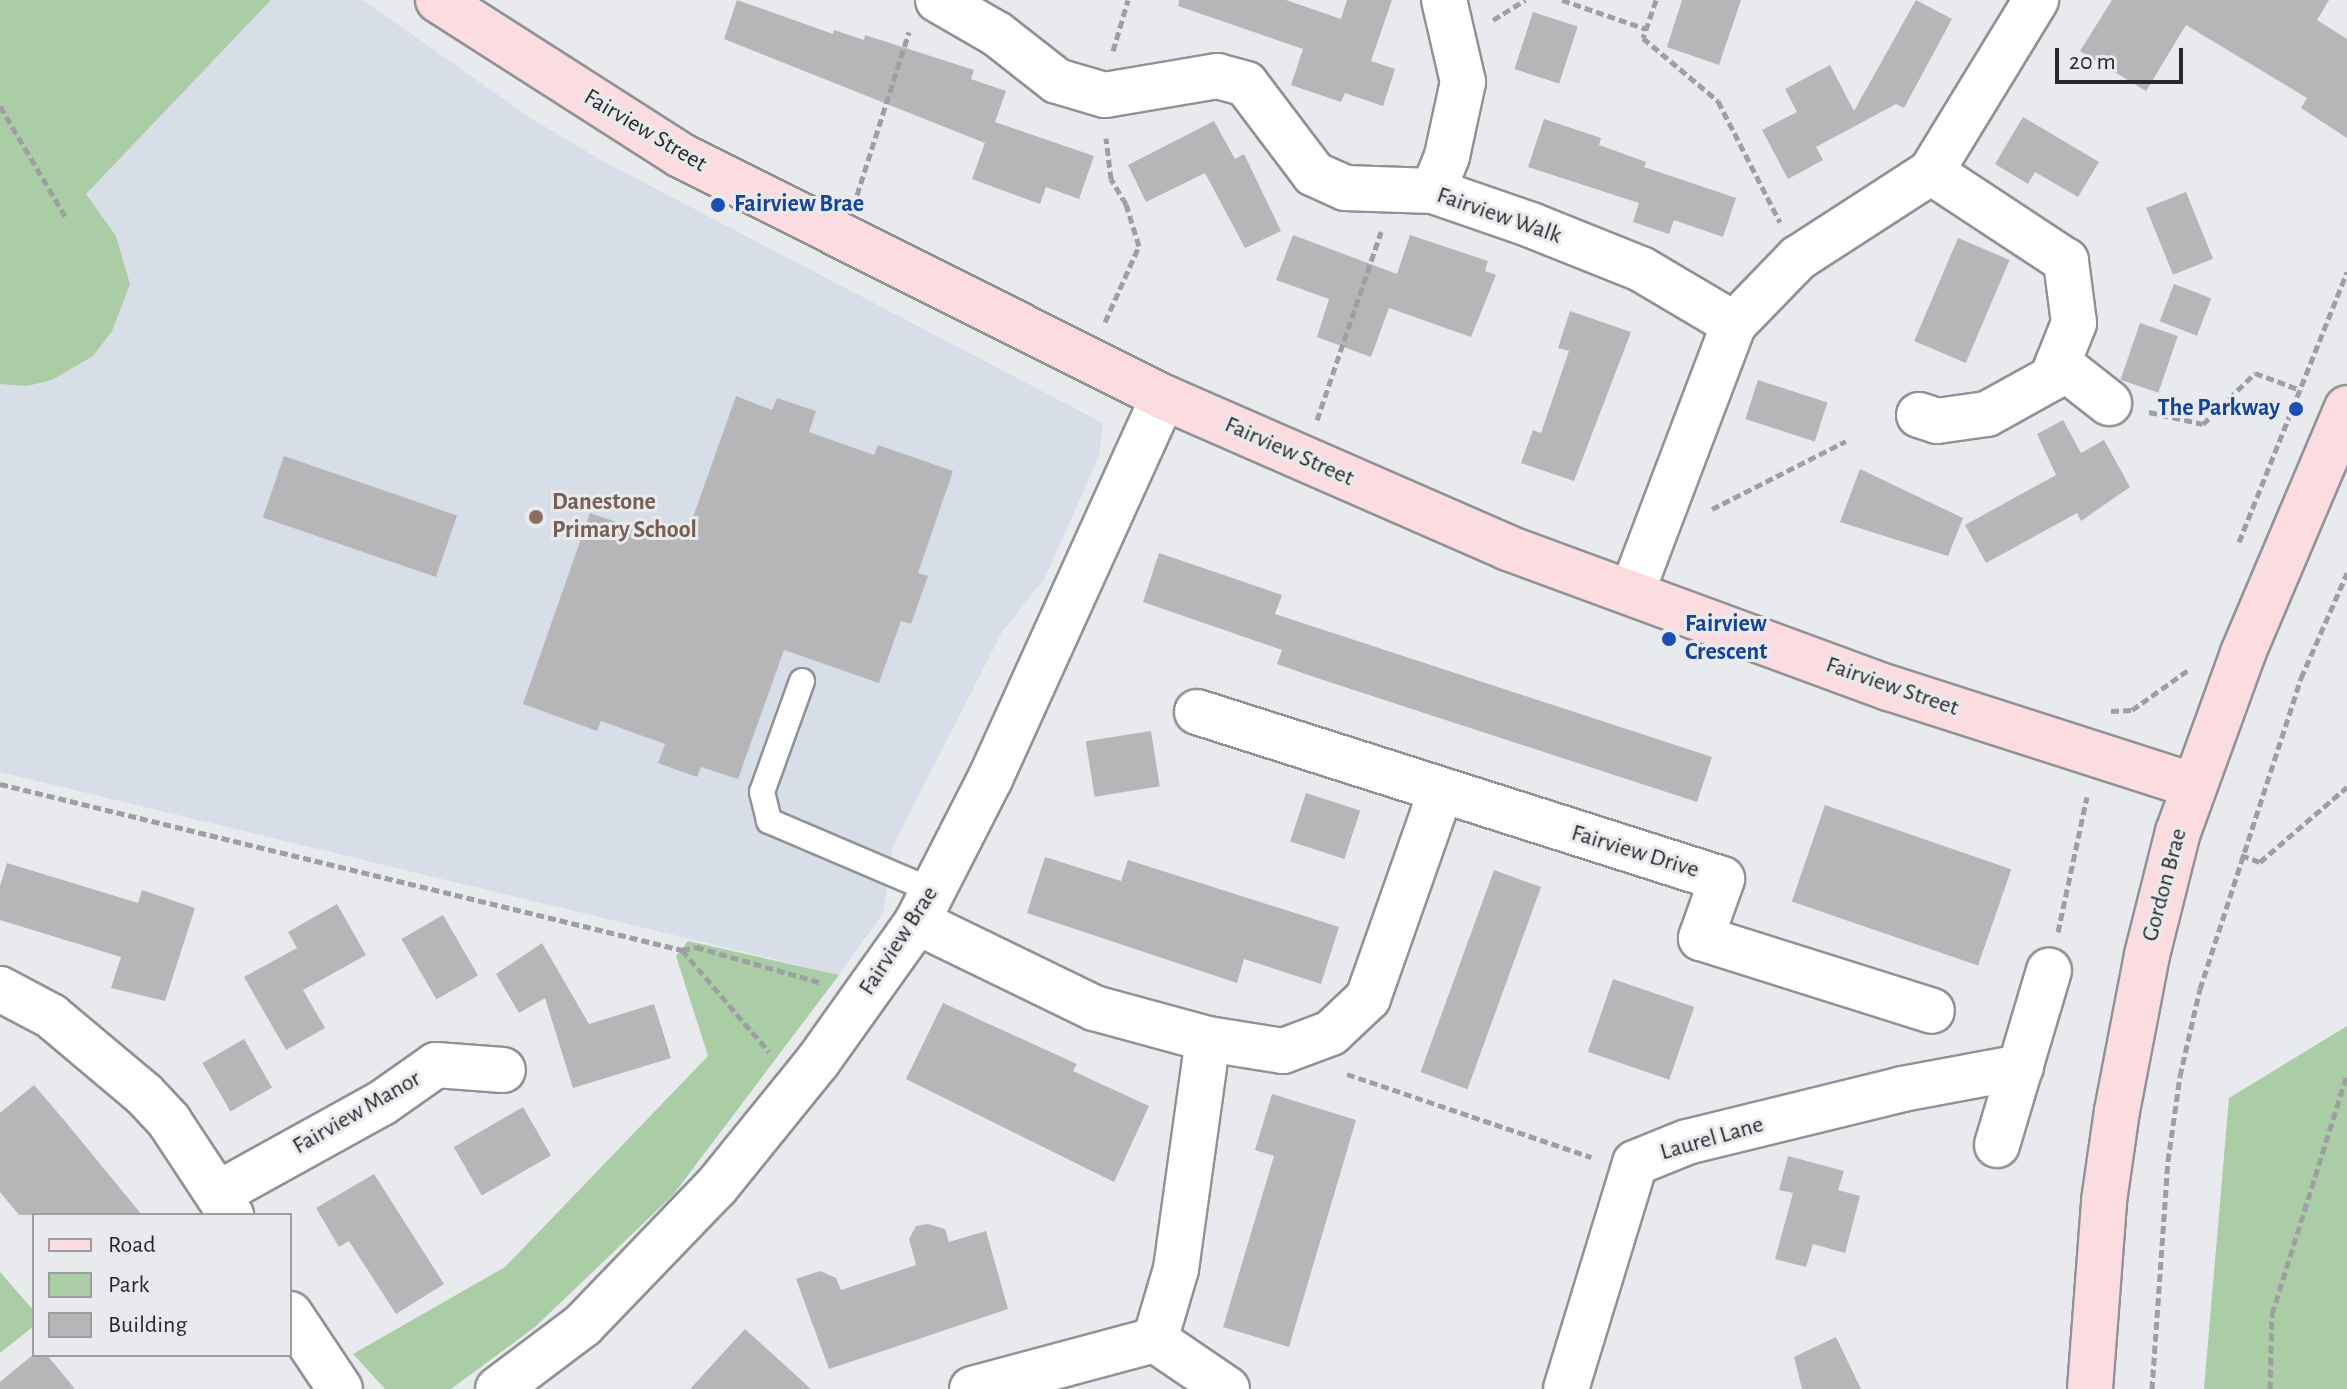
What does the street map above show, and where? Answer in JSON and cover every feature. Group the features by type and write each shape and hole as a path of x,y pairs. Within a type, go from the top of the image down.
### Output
{"street":[{"name":"Fairview Street","path":"438,0 680,155 1163,397 1508,548 1889,688 2194,786"},
{"path":"1414,192 1447,156 1463,82 1444,0"},
{"path":"1632,592 1734,324 1798,258 1931,172 2036,0"},
{"name":"Fairview Walk","path":"924,13 997,34 1057,81 1100,93 1217,76 1246,84 1314,174 1345,188 1414,192 1641,269 1734,324"},
{"path":"1919,415 1937,421 1987,414 2052,378 2074,323 2066,261 1931,172"},
{"path":"2058,363 2109,403"},
{"name":"Fairview Brae","path":"498,1389 583,1325 716,1187 804,1078 925,907 990,779 1163,397"},
{"name":"Gordon Brae","path":"2090,1389 2104,1201 2117,1111 2147,955 2194,786 2288,542 2347,408"},
{"name":"Fairview Drive","path":"1197,712 1722,879 1701,938 1932,1011"},
{"path":"925,907 1094,1008 1208,1039 1283,1051 1331,1033 1368,998 1441,791"},
{"path":"1997,1145 2049,971"},
{"name":"Fairview Manor","path":"0,989 51,1016 144,1094 225,1204 436,1065 503,1070"},
{"path":"1155,1340 1176,1269 1208,1039"},
{"name":"Laurel Lane","path":"1566,1389 1635,1163 1687,1142 2021,1067"},
{"path":"292,1317 340,1389"},
{"path":"972,1389 1155,1340 1227,1389"}],"lane":[{"path":"802,681 762,792 769,821 925,907"}],"path":[{"path":"1562,0 1646,29"},
{"path":"1656,0 1643,38 1718,101 1798,258"},
{"path":"844,237 924,13"},
{"path":"1088,360 1139,246 1126,204 1111,179 1100,93"},
{"path":"0,106 65,216"},
{"path":"1303,459 1414,192"},
{"path":"2235,552 2347,272"},
{"path":"2109,403 2203,424 2255,373 2298,389"},
{"path":"1653,538 1846,441"},
{"path":"2152,1389 2168,1161 2180,1076 2241,855 2301,678 2347,573"},
{"path":"2104,712 2132,710 2189,670 2195,655"},
{"path":"0,784 682,950 696,947 835,987 854,1011"},
{"path":"2241,855 2260,862 2347,787"},
{"path":"2049,971 2087,796 2080,788"},
{"path":"682,950 762,1047 804,1078"},
{"path":"1283,1051 1607,1162 1635,1163"},
{"path":"2270,1389 2272,1314 2347,1074"}],"shaded area":[{"name":"Danestone Primary School","path":"271,0 363,0 529,117 601,160 1103,423 1099,456 1045,578 1002,632 893,846 883,913 839,975 0,772 0,283"}],"green space":[{"path":"0,0 271,0 86,194 116,236 130,284 112,331 93,356 52,380 27,386 0,384"},
{"path":"688,941 839,975 673,1195 535,1327 451,1389 385,1389 353,1354 505,1267 708,1056 676,956"},
{"path":"2347,1026 2347,1389 2204,1389 2229,1098"},
{"path":"0,1272 32,1309 32,1328 0,1353"}],"building":[{"path":"737,0 833,34 834,30 864,40 865,35 974,70 971,79 1006,91 995,122 1094,156 1079,199 1046,187 1040,204 972,179 985,143 724,39"},
{"path":"1179,0 1286,0 1341,19 1347,0 1392,0 1371,61 1395,69 1383,106 1345,93 1341,102 1291,85 1303,49 1178,6"},
{"path":"1682,0 1741,0 1719,65 1667,47"},
{"path":"1916,0 1952,19 1904,108 1896,104 1816,147 1823,160 1788,179 1762,130 1797,112 1785,89 1830,65 1854,111"},
{"path":"2112,0 2329,0 2317,20 2347,39 2347,138 2301,108 2307,98 2186,25 2146,91 2080,51"},
{"path":"1533,12 1578,27 1559,84 1514,69"},
{"path":"2023,117 2099,162 2078,197 2035,172 2028,184 1995,164"},
{"path":"1544,119 1601,138 1599,145 1646,162 1644,167 1736,198 1723,237 1674,220 1669,234 1633,222 1639,203 1528,167"},
{"path":"1214,121 1235,159 1244,154 1281,231 1245,248 1205,173 1146,202 1128,165"},
{"path":"2186,192 2213,259 2173,275 2146,208"},
{"path":"1293,235 1397,274 1410,235 1488,261 1485,271 1496,275 1471,337 1389,308 1371,357 1317,337 1329,299 1276,280"},
{"path":"1958,238 2010,260 1966,363 1914,341"},
{"path":"2174,284 2211,298 2197,336 2160,321"},
{"path":"1570,311 1631,332 1574,481 1521,463 1533,430 1541,433 1569,351 1558,348"},
{"path":"2140,323 2178,336 2158,393 2120,380"},
{"path":"1758,380 1827,403 1815,442 1745,419"},
{"path":"736,396 772,410 777,398 816,411 809,432 874,455 878,445 953,471 918,573 928,576 911,624 901,621 879,683 784,650 738,779 701,767 697,777 658,763 665,744 601,721 597,731 523,704 590,513 664,538 666,530 686,537"},
{"path":"2063,420 2081,453 2104,440 2130,487 2081,521 2077,513 1986,563 1965,525 2056,475 2037,434"},
{"path":"284,456 457,516 436,577 263,517"},
{"path":"1860,469 1963,518 1948,556 1840,522"},
{"path":"1159,553 1282,595 1275,614 1712,757 1697,802 1277,664 1282,650 1143,602"},
{"path":"1151,731 1160,786 1095,797 1086,741"},
{"path":"1306,793 1360,811 1344,859 1290,842"},
{"path":"1825,805 2011,869 1978,966 1792,901"},
{"path":"1045,857 1121,881 1128,860 1339,927 1321,984 1244,959 1237,983 1027,913"},
{"path":"7,863 138,903 142,890 195,908 165,1001 111,988 121,957 0,920 0,886"},
{"path":"1494,870 1541,887 1467,1089 1420,1072"},
{"path":"337,904 366,955 303,990 325,1028 286,1050 244,977 297,948 288,932"},
{"path":"443,915 478,976 436,1000 401,939"},
{"path":"542,943 589,1024 654,1004 671,1058 573,1088 545,998 519,1013 496,974"},
{"path":"1613,979 1694,1007 1669,1080 1588,1052"},
{"path":"943,1003 1077,1064 1073,1071 1149,1106 1114,1182 906,1079"},
{"path":"244,1039 272,1087 230,1111 202,1063"},
{"path":"34,1085 140,1213 19,1215 0,1192 0,1113"},
{"path":"1272,1094 1356,1120 1289,1347 1223,1327 1274,1156 1255,1150"},
{"path":"523,1107 551,1155 482,1195 454,1147"},
{"path":"1788,1156 1844,1171 1838,1190 1860,1196 1845,1253 1813,1244 1806,1267 1775,1259 1793,1193 1779,1190"},
{"path":"374,1174 444,1284 396,1314 349,1241 339,1247 316,1208"},
{"path":"928,1224 945,1229 949,1242 986,1231 1008,1309 829,1369 796,1279 820,1271 836,1278 841,1290 916,1265 909,1239 916,1226"},
{"path":"745,1329 811,1389 690,1389"},
{"path":"1836,1337 1861,1389 1802,1389 1794,1357"},
{"path":"32,1356 49,1357 75,1389 0,1389 0,1382"}],"place":[{"name":"Fairview Brae","path":"718,205"},
{"name":"The Parkway","path":"2296,409"},
{"name":"Danestone Primary School","path":"536,517"},
{"name":"Fairview Crescent","path":"1669,639"}]}
